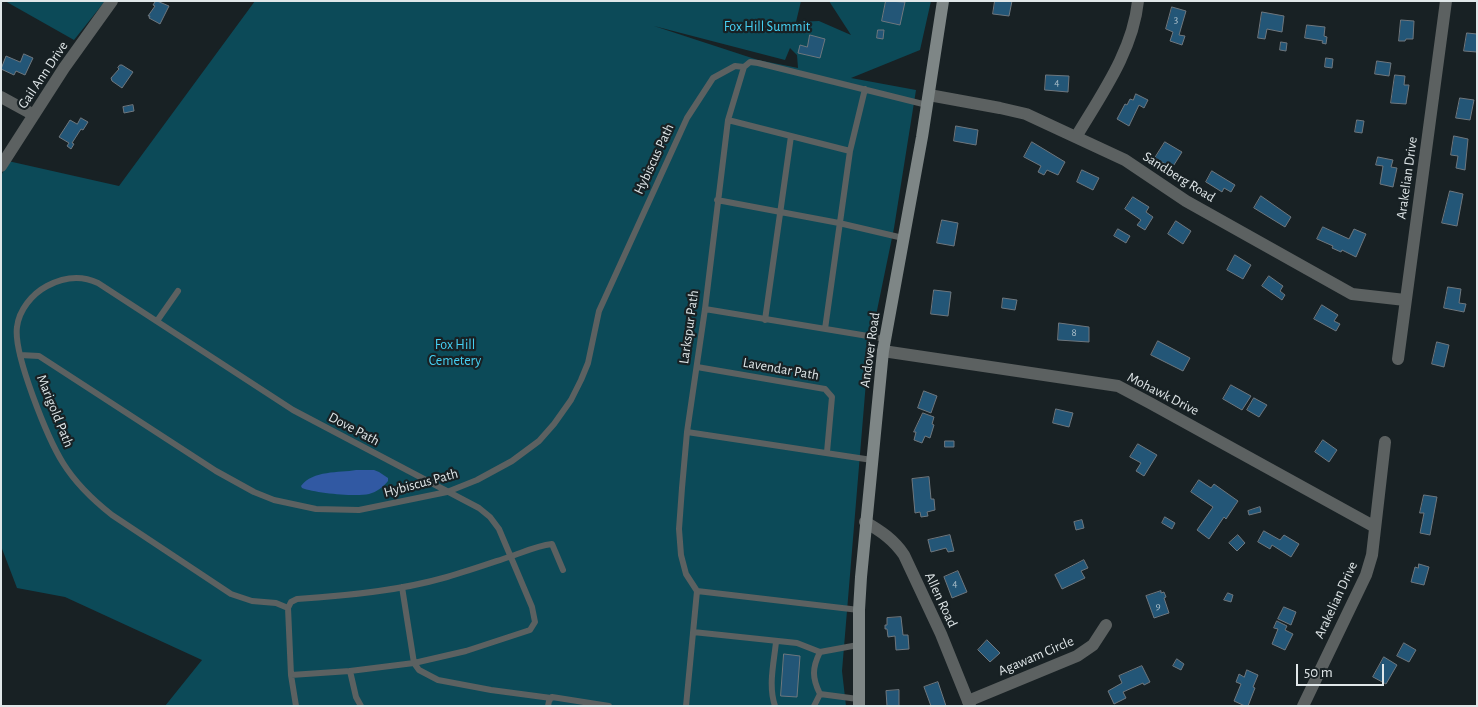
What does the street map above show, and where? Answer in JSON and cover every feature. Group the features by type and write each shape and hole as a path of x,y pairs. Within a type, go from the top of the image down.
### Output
{"main road":[{"name":"Andover Road","path":"859,703 859,610 884,345 928,100 943,1"}],"street":[{"name":"Gail Ann Drive","path":"1,166 64,68 112,1"},
{"path":"1076,137 1112,77 1128,44 1137,15 1138,1"},
{"name":"Arakelian Drive","path":"1398,359 1446,1"},
{"path":"1,97 34,115"},
{"name":"Sandberg Road","path":"928,100 1000,108 1026,114 1125,160 1186,201 1352,294 1405,300"},
{"name":"Mohawk Drive","path":"884,345 1118,386 1376,527"},
{"name":"Arakelian Drive","path":"1303,706 1366,575 1372,555 1376,527 1385,442"},
{"name":"Allen Road","path":"866,522 880,530 896,544 904,555 941,634 969,703"},
{"name":"Agawam Circle","path":"969,703 1077,656 1093,645 1106,624"}],"lane":[{"name":"Hybiscus Path","path":"20,355 39,356 222,475 274,500 316,509 359,510 447,492 476,480 512,461 539,441 571,400 582,380 588,363 598,311 686,118 713,78 734,66 744,67 750,62 865,89 928,100"},
{"name":"Larkspur Path","path":"696,590 686,574 681,555 679,529 687,432 705,309 728,120 744,67"},
{"path":"826,329 850,150 865,89"},
{"path":"728,120 850,150"},
{"path":"765,320 791,136"},
{"path":"717,200 780,211 904,238"},
{"name":"Marigold Path","path":"103,286 84,278 69,278 54,282 36,294 22,311 17,327 16,336 20,355 35,402 54,448 74,478 92,498 112,515 224,590 246,600 276,603 288,608"},
{"name":"Dove Path","path":"103,286 293,410 473,504 490,517 499,529 536,618 532,628 466,651 414,663"},
{"path":"157,321 178,291"},
{"path":"705,309 826,329 884,345"},
{"name":"Lavendar Path","path":"696,367 825,389 830,392 832,397 827,452"},
{"path":"687,432 872,460"},
{"path":"296,706 291,675 288,608 291,602 297,599 338,597 402,587 445,577 536,546 552,544 563,570"},
{"path":"402,587 414,663 419,670 438,680 492,690 609,706"},
{"path":"686,706 696,590 859,610"},
{"path":"693,632 798,643 820,652 858,645"},
{"path":"776,642 772,686 772,697 776,706"},
{"path":"820,652 813,671 820,694"},
{"path":"291,675 350,671 414,663"},
{"path":"350,671 356,697 361,706"},
{"path":"820,694 859,703"},
{"path":"814,706 820,694"},
{"path":"548,706 551,698"}],"green space":[{"path":"5,1 105,1 74,40"},
{"name":"Fox Hill Cemetery","path":"255,1 801,1 796,22 819,21 851,35 829,1 931,1 920,50 851,78 916,90 894,228 874,325 866,382 842,671 846,706 165,706 202,660 65,597 17,588 1,546 1,176 8,161 119,186","holes":["654,26 785,60 790,48 797,55 798,68 758,60"]}],"water":[{"path":"374,470 388,478 388,481 377,491 363,495 325,493 308,490 301,486 312,477 327,473"}],"building":[{"path":"157,1 169,6 160,24 148,16"},
{"path":"886,1 905,2 900,25 882,21"},
{"path":"995,1 1012,1 1009,16 993,14"},
{"path":"1172,7 1186,11 1179,35 1185,36 1182,45 1170,41 1173,32 1166,29"},
{"path":"1262,12 1284,16 1282,32 1267,29 1265,39 1258,38"},
{"path":"1401,20 1414,21 1413,39 1399,41"},
{"path":"1307,25 1325,27 1324,36 1327,37 1326,44 1322,43 1323,41 1305,38"},
{"path":"878,30 884,30 883,39 877,38"},
{"path":"1467,33 1477,34 1477,52 1464,51"},
{"path":"810,35 825,39 820,58 798,53 800,45 807,47"},
{"path":"1281,42 1287,43 1286,51 1280,50"},
{"path":"24,54 33,58 25,75 16,71 14,75 1,69 6,56 20,62"},
{"path":"1326,58 1333,59 1332,68 1325,67"},
{"path":"1377,61 1391,63 1389,76 1375,74"},
{"path":"120,65 133,72 122,88 112,81 111,78"},
{"path":"1046,75 1069,76 1068,92 1045,90"},
{"path":"1395,75 1405,76 1404,85 1409,85 1406,104 1391,103"},
{"path":"1136,94 1148,100 1144,108 1139,105 1129,126 1117,119 1125,104 1127,105 1130,99 1133,100"},
{"path":"1460,98 1474,100 1470,120 1456,118"},
{"path":"133,105 134,111 124,113 123,107"},
{"path":"81,118 88,122 72,143 74,144 71,149 67,146 69,143 59,137 70,120 77,124"},
{"path":"1357,120 1364,121 1362,133 1355,132"},
{"path":"956,126 978,130 976,145 954,141"},
{"path":"1454,136 1468,139 1465,170 1456,168 1458,156 1451,155"},
{"path":"1032,142 1065,162 1058,175 1047,170 1044,175 1038,172 1041,166 1024,157"},
{"path":"1165,142 1182,152 1172,168 1155,158"},
{"path":"1378,157 1393,160 1391,167 1397,168 1393,187 1380,184 1383,166 1376,165"},
{"path":"1082,170 1099,178 1093,190 1077,182"},
{"path":"1212,171 1235,185 1231,192 1224,188 1222,192 1206,182"},
{"path":"1450,191 1463,194 1457,226 1442,223"},
{"path":"1261,196 1291,217 1285,227 1254,208"},
{"path":"1133,197 1149,207 1146,212 1153,217 1145,230 1137,225 1141,220 1125,209"},
{"path":"942,220 958,223 954,246 937,243"},
{"path":"1176,221 1191,231 1183,244 1168,234"},
{"path":"1323,227 1349,239 1354,229 1366,234 1356,257 1342,250 1341,252 1332,248 1333,246 1317,239"},
{"path":"1118,229 1130,236 1126,243 1114,236"},
{"path":"1235,255 1251,265 1243,279 1227,270"},
{"path":"1269,276 1283,286 1280,291 1285,295 1282,300 1262,286"},
{"path":"1448,287 1461,289 1459,303 1466,304 1464,312 1444,308"},
{"path":"934,290 951,292 948,316 931,314"},
{"path":"1003,298 1017,300 1015,310 1002,308"},
{"path":"1322,305 1338,315 1334,321 1340,324 1336,331 1314,319"},
{"path":"1059,323 1089,327 1089,342 1058,340"},
{"path":"1158,341 1190,358 1183,371 1151,355"},
{"path":"1437,342 1449,345 1444,367 1432,364"},
{"path":"1231,385 1251,396 1242,410 1223,399"},
{"path":"924,391 937,396 931,413 918,408"},
{"path":"1254,398 1267,405 1259,417 1247,410"},
{"path":"1056,409 1073,413 1069,427 1053,423"},
{"path":"923,413 934,417 932,424 934,425 930,438 925,436 922,443 914,440 916,432 914,432"},
{"path":"1323,440 1337,450 1329,462 1315,452"},
{"path":"945,441 954,441 954,447 945,447"},
{"path":"1138,444 1157,455 1144,476 1136,471 1141,463 1130,457"},
{"path":"929,477 931,499 934,499 935,510 927,512 928,516 921,517 920,512 915,513 912,479"},
{"path":"1199,480 1211,488 1214,484 1238,501 1209,539 1197,530 1213,507 1191,492"},
{"path":"1424,495 1437,497 1430,535 1420,533 1424,513 1420,513"},
{"path":"1260,507 1261,512 1249,515 1248,511"},
{"path":"1165,517 1175,523 1172,529 1162,523"},
{"path":"1082,520 1084,528 1076,530 1074,522"},
{"path":"1264,531 1280,540 1284,535 1299,544 1291,557 1272,545 1270,549 1258,542"},
{"path":"950,535 954,551 948,552 946,548 931,552 928,540"},
{"path":"1238,535 1245,543 1237,551 1229,543"},
{"path":"1084,560 1088,568 1081,571 1085,578 1062,589 1055,575"},
{"path":"1419,564 1429,567 1424,585 1411,582 1415,567 1418,568"},
{"path":"958,571 967,592 952,598 944,577"},
{"path":"1161,591 1161,593 1164,592 1166,597 1164,598 1169,613 1154,618 1146,596"},
{"path":"1228,593 1233,595 1231,602 1224,600"},
{"path":"1284,607 1296,612 1291,625 1278,619"},
{"path":"901,617 903,635 908,635 909,649 896,650 895,636 888,637 885,625 887,625 887,618"},
{"path":"1277,621 1287,626 1285,630 1293,634 1285,650 1272,644 1278,629 1274,628"},
{"path":"987,640 1000,653 990,662 978,650"},
{"path":"1404,643 1416,650 1409,662 1397,656"},
{"path":"784,654 800,656 797,697 781,696"},
{"path":"1384,657 1397,665 1386,684 1373,677"},
{"path":"1177,659 1184,664 1181,670 1173,666"},
{"path":"1142,666 1150,682 1123,692 1126,698 1114,704 1108,691 1122,683 1119,676"},
{"path":"1247,670 1258,675 1248,706 1245,706 1234,701 1241,684 1236,682 1239,674 1244,677"},
{"path":"938,682 946,706 931,706 924,687"},
{"path":"899,690 899,706 887,706 886,691"}],"park label":[{"name":"Fox Hill Summit","path":"767,27"}]}
